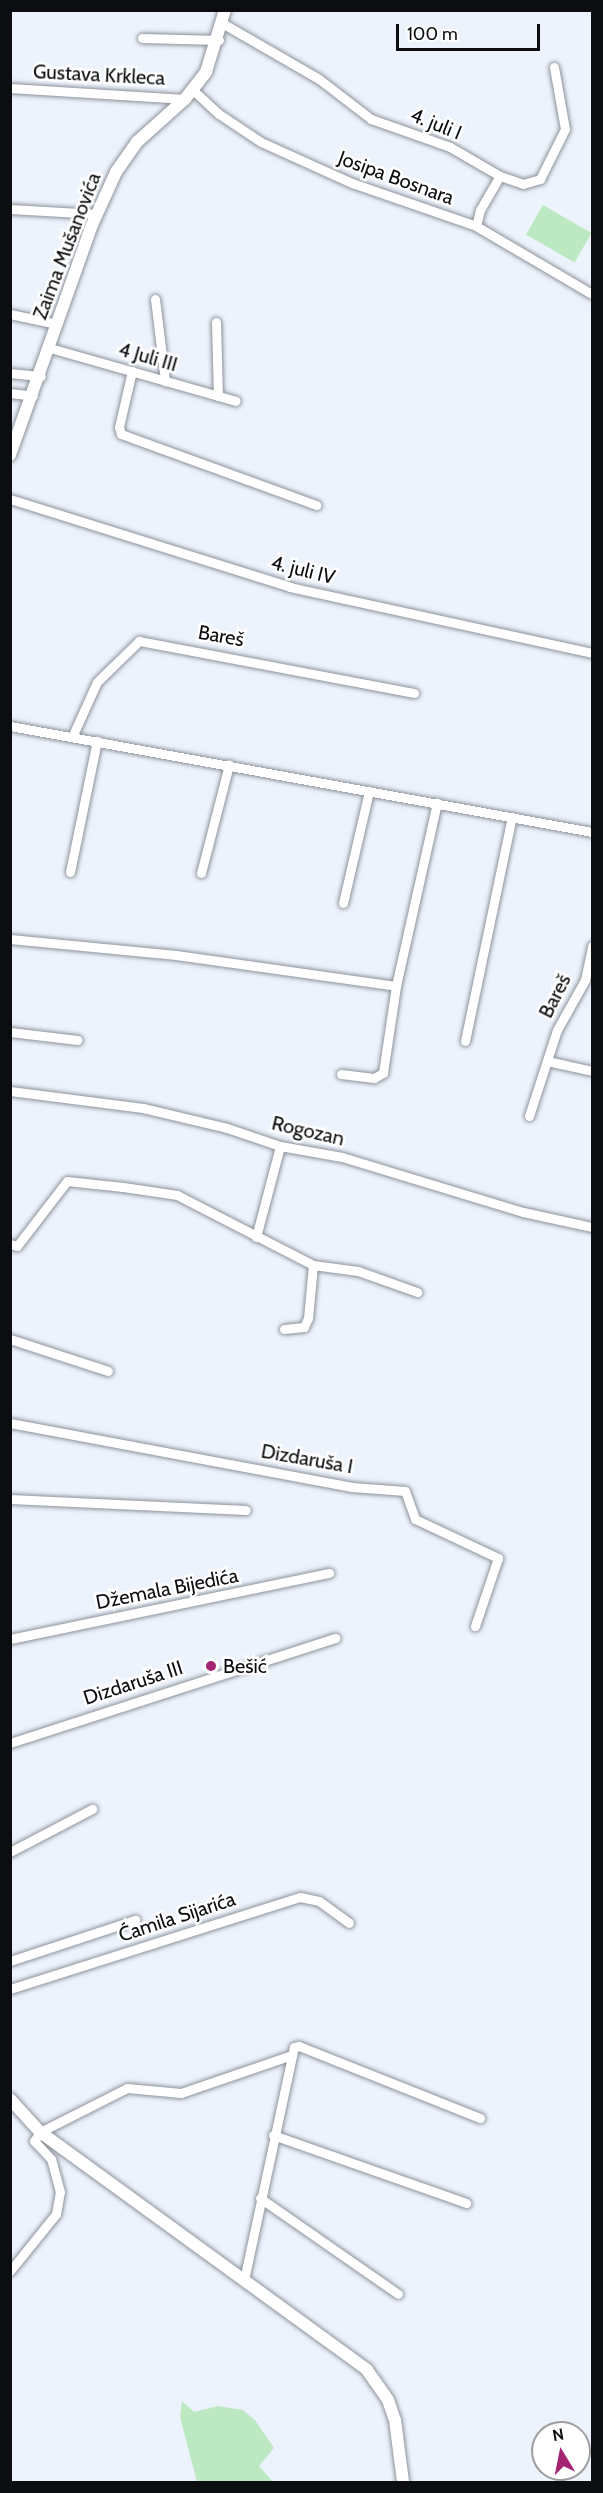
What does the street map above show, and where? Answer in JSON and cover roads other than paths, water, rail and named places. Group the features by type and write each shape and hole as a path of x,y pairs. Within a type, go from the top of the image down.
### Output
{"street":[{"name":"Zaima Mušanovića","path":"10,455 41,376 57,324 97,214 116,172 137,142 189,94 212,62 224,17"},
{"name":"4. juli I","path":"224,17 319,79 371,119 450,147 500,176 528,184 537,181 546,168 565,129 554,68"},
{"path":"142,38 219,40"},
{"name":"Gustava Krkleca","path":"10,88 189,94"},
{"name":"Josipa Bosnara","path":"189,94 237,127 282,152 352,183 476,226 592,294"},
{"path":"476,226 480,210 500,176"},
{"path":"10,209 97,214"},
{"path":"155,299 165,381"},
{"path":"10,314 57,324"},
{"path":"216,322 218,396"},
{"name":"4 Juli III","path":"50,348 236,401"},
{"path":"132,371 119,423 121,434 316,505"},
{"path":"10,373 41,376"},
{"path":"10,393 33,396"},
{"name":"4. juli IV","path":"10,499 290,587 592,653"},
{"name":"Bareš","path":"72,737 97,682 139,641 414,693"},
{"path":"10,726 592,832"},
{"path":"70,872 96,741"},
{"path":"201,873 229,765"},
{"path":"343,903 369,791"},
{"path":"341,1074 374,1078 383,1073 396,986 437,803"},
{"path":"465,1041 512,817"},
{"path":"10,939 176,955 396,986"},
{"name":"Bareš","path":"530,1116 557,1030 585,980 592,946"},
{"path":"10,1032 78,1040"},
{"path":"547,1061 592,1071"},
{"name":"Rogozan","path":"10,1091 143,1108 227,1128 280,1146 342,1157 523,1212 592,1227"},
{"path":"256,1237 280,1146"},
{"path":"10,1244 17,1246 67,1181 177,1195 313,1264 358,1271 417,1292"},
{"path":"284,1329 304,1327 309,1318 313,1264"},
{"path":"10,1339 108,1371"},
{"name":"Dizdaruša I","path":"10,1423 352,1487 405,1491 415,1519 498,1558 475,1626"},
{"path":"10,1499 246,1510"},
{"name":"Džemala Bijedića","path":"10,1639 329,1573"},
{"name":"Dizdaruša III","path":"10,1743 335,1638"},
{"path":"10,1852 92,1809"},
{"name":"Ćamila Sijarića","path":"10,1989 300,1897 319,1901 349,1923"},
{"name":"Ćamila Sijarića","path":"10,1961 135,1920"},
{"path":"10,2271 56,2214 58,2176 51,2159 34,2141 40,2132 127,2088 181,2093 289,2056 299,2046 480,2118"},
{"path":"244,2280 289,2056"},
{"path":"10,2099 40,2132 368,2370 388,2400 395,2420 403,2482"},
{"path":"273,2135 466,2203"},
{"path":"260,2198 398,2294"}],"place":[{"name":"Bešić","path":"211,1666"}]}
